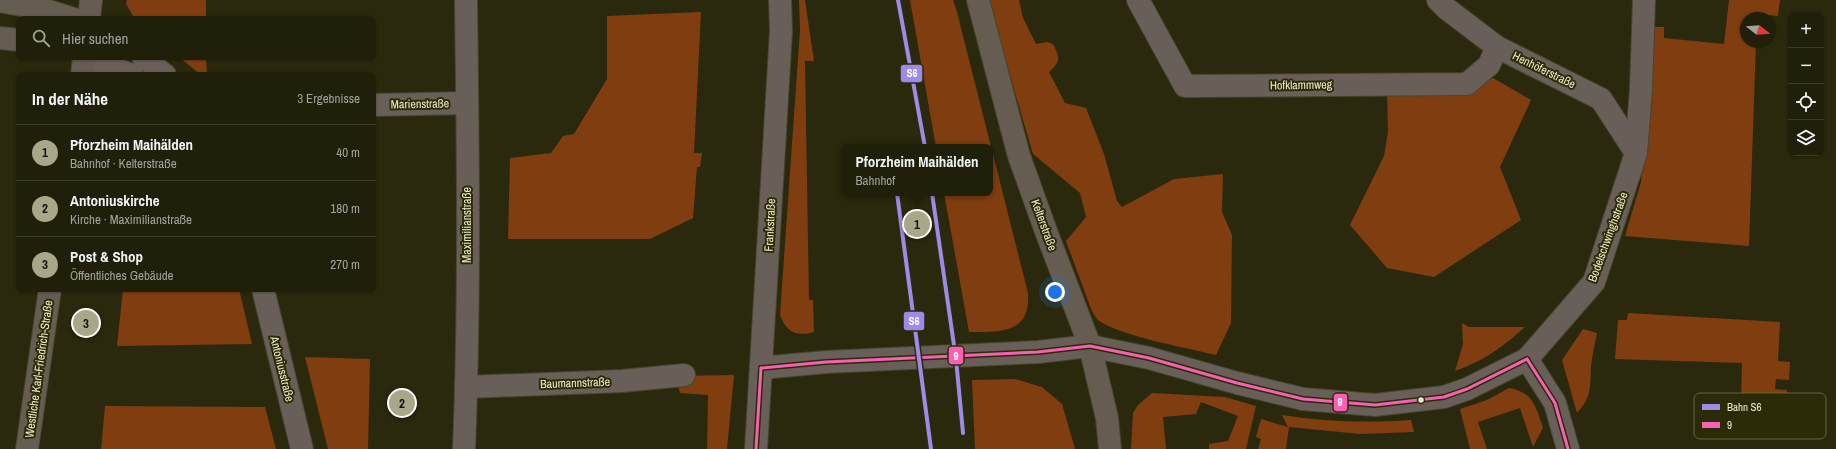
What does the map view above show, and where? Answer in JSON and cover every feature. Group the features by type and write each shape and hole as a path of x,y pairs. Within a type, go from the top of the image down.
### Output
{"main road":[{"path":"89,16 91,0"},
{"name":"Kelterstraße","path":"978,0 1019,156 1090,346 1107,418 1110,449"},
{"path":"0,1 39,8 64,16"},
{"path":"0,38 16,40"},
{"path":"82,72 84,60"},
{"name":"Westliche Karl-Friedrich-Straße","path":"27,449 50,292"}],"street":[{"name":"Maximilianstraße","path":"464,449 466,387 466,0"},
{"name":"Frankstraße","path":"756,449 781,31 780,0"},
{"name":"Hofklammweg","path":"1138,0 1185,86 1467,84 1489,65 1497,47"},
{"name":"Henhöferstraße","path":"1438,0 1446,9 1497,47 1601,99 1636,153"},
{"name":"Bodelschwinghstraße","path":"761,368 826,362 990,355 1090,346 1149,358 1237,383 1303,399 1375,405 1444,397 1467,389 1527,358 1594,282 1636,153 1641,89 1644,0"},
{"path":"93,60 124,72"},
{"path":"147,60 161,72"},
{"name":"Marienstraße","path":"376,105 467,103"},
{"name":"Antoniusstraße","path":"263,292 302,449"},
{"path":"1527,358 1555,403 1568,449"},
{"name":"Baumannstraße","path":"466,387 622,381 684,375"}],"shaded area":[{"path":"127,0 206,0 206,16 133,16 126,4"},
{"path":"799,0 805,0 814,61 805,61 809,300 813,300 814,332 802,334 792,332 785,326 780,315 800,30"},
{"path":"910,0 953,0 990,144 935,144"},
{"path":"988,0 1019,0 1023,18 1036,44 1047,42 1053,44 1058,59 1056,65 1049,72 1065,103 1086,108 1104,154 1117,201 1122,207 1174,179 1223,174 1222,212 1232,235 1231,323 1216,355 1154,341 1121,331 1108,326 1098,320 1095,316 1091,309 1066,241 1086,217 1080,193 1033,154"},
{"path":"1729,0 1780,0 1778,16 1776,16 1776,12 1740,12 1740,48 1756,48 1749,246 1625,236 1641,182 1651,27 1664,27 1664,38 1724,44"},
{"path":"701,12 694,153 702,153 700,167 697,167 693,218 650,239 508,239 510,158 551,153 563,136 574,134 607,79 607,16"},
{"path":"183,60 206,60 207,72 197,72"},
{"path":"1493,78 1531,100 1500,167 1521,220 1434,277 1387,268 1350,225 1384,156 1388,132 1387,93 1464,92"},
{"path":"993,154 1028,293 1028,306 1019,323 1011,328 992,332 969,332 945,196 993,196"},
{"path":"123,292 240,292 252,344 117,346"},
{"path":"1628,313 1780,322 1778,361 1790,362 1789,380 1776,379 1775,389 1787,390 1787,393 1741,393 1742,363 1615,359 1618,320 1627,320"},
{"path":"1462,323 1469,327 1525,327 1492,353 1455,371 1463,344"},
{"path":"1583,329 1597,333 1591,363 1588,397 1577,413 1562,360"},
{"path":"305,357 370,359 368,449 328,449"},
{"path":"734,375 727,449 707,449 708,395 680,393 676,376"},
{"path":"1015,379 1042,387 1062,404 1075,449 975,449 972,380"},
{"path":"1509,388 1517,390 1528,397 1538,413 1543,428 1533,447 1520,408 1478,422 1487,449 1470,449 1460,409 1487,400"},
{"path":"1152,393 1225,397 1256,406 1246,449 1209,449 1209,444 1228,441 1238,416 1201,402 1196,414 1163,417 1166,449 1131,449 1133,413 1138,405"},
{"path":"105,406 265,407 276,449 101,449"},
{"path":"1282,415 1347,421 1411,420 1414,432 1360,434 1289,427 1286,449 1258,449 1261,439 1256,437 1261,419 1288,427"}],"rail line":[{"name":"S6","path":"898,0 924,144"},
{"name":"S6","path":"897,196 931,449"},
{"name":"S6","path":"932,196 956,359 963,433"}],"transit line":[{"name":"9","path":"761,368 826,362 1038,352 1090,346 1149,358 1237,383 1303,399 1375,405 1444,397 1467,389 1527,359"},
{"name":"9","path":"1527,359 1555,403 1568,449"},
{"name":"9","path":"756,449 761,368"}],"place":[{"name":"Pforzheim Maihälden","path":"917,224"},
{"name":"Post & Shop","path":"86,323"},
{"name":"Antoniuskirche","path":"402,403"}]}
